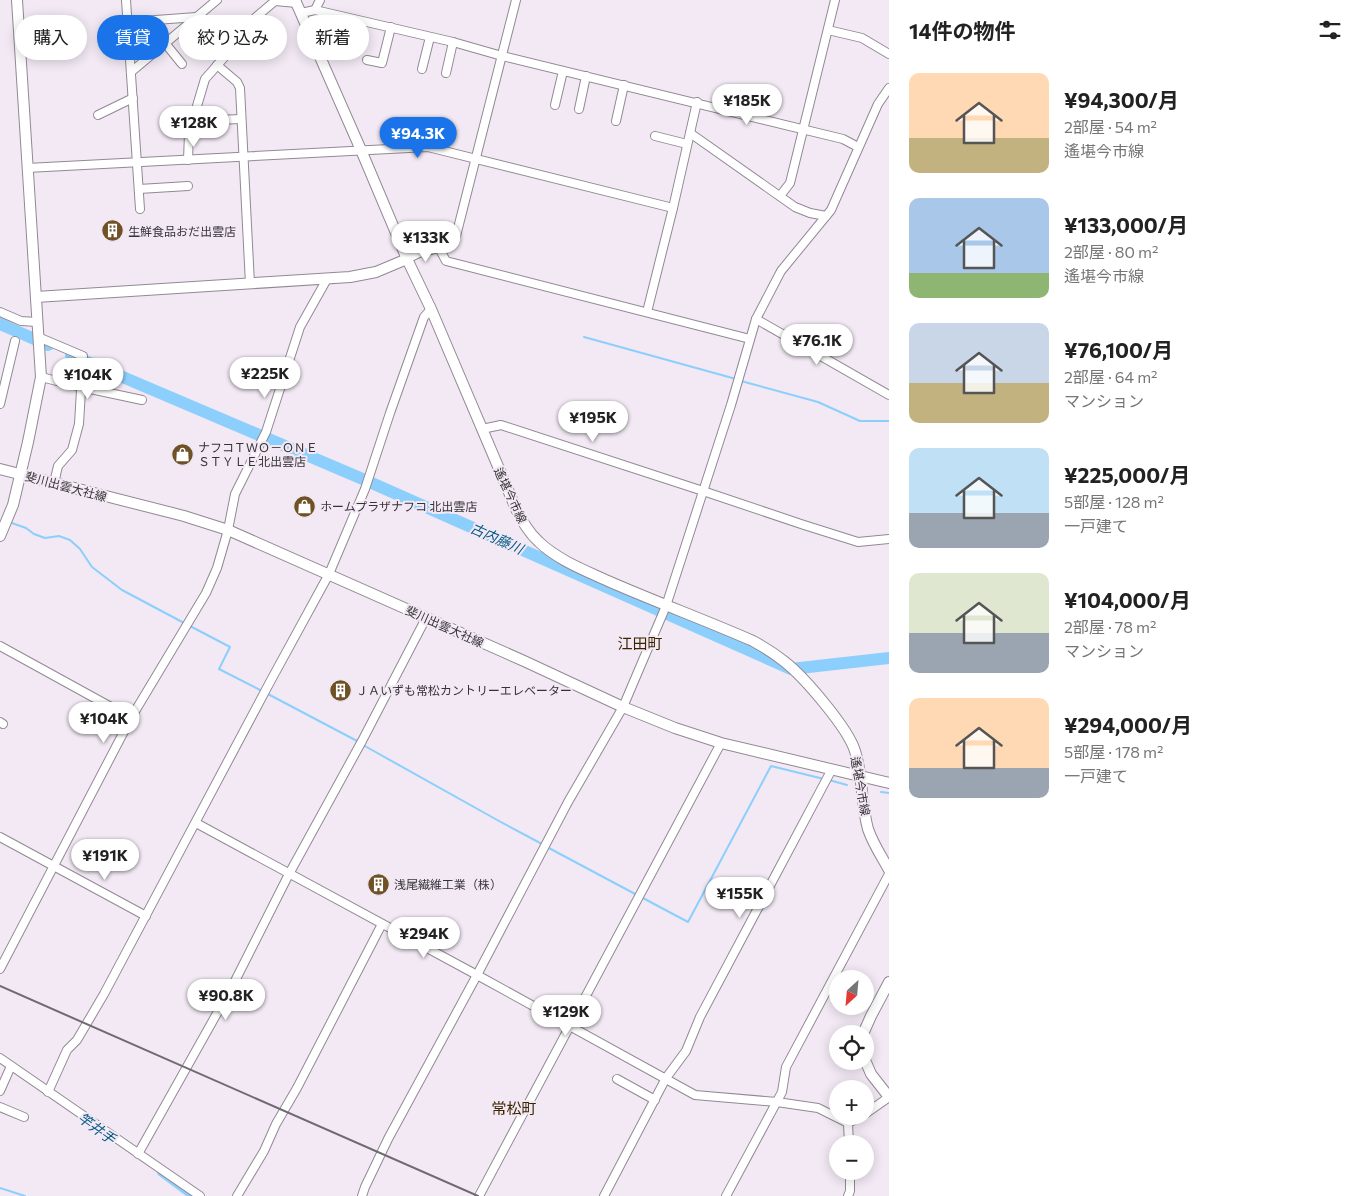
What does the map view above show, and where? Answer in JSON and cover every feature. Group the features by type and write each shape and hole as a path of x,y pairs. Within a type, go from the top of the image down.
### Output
{"main road":[{"path":"0,536 13,505 41,377 17,0"},
{"name":"遙堪今市線","path":"298,5 362,150 406,259 431,309 517,510 527,528 538,542 569,564 753,641 784,661 797,673 846,732 854,748 861,777 868,829 889,870"},
{"path":"36,297 350,277 376,272 406,259"},
{"name":"斐川出雲大社線","path":"0,469 184,516 228,530 675,728 722,743 889,783"},
{"path":"868,1025 889,982"},
{"path":"869,1070 889,1097"}],"street":[{"path":"126,0 127,15"},
{"path":"199,15 217,0"},
{"path":"315,10 320,0"},
{"path":"406,259 419,253 439,248 456,236 516,0"},
{"path":"780,196 790,183 835,0"},
{"path":"188,160 189,133 205,79 236,44 256,17 275,1 391,27 502,56 697,102 843,139 858,147"},
{"path":"367,60 382,63 391,27"},
{"path":"828,30 862,38 889,54"},
{"path":"169,40 179,32"},
{"path":"422,69 430,37"},
{"path":"446,73 452,42"},
{"path":"169,47 182,64"},
{"path":"130,60 140,209"},
{"path":"131,72 145,60"},
{"path":"217,65 237,82 240,88 250,284"},
{"path":"555,105 563,70"},
{"path":"579,109 586,76"},
{"path":"616,121 624,85"},
{"path":"362,1196 388,1139 568,802 623,706 666,606 731,405 756,319 781,271 831,210 878,104 889,88"},
{"path":"98,115 133,98"},
{"path":"647,312 697,102"},
{"path":"192,121 241,119"},
{"path":"690,133 795,207 810,213 826,216"},
{"path":"655,136 688,144"},
{"path":"27,168 428,147 673,208"},
{"path":"138,189 188,186"},
{"path":"439,248 446,261 750,338"},
{"path":"0,969 131,718 206,593 217,568 228,530 235,494 266,432 300,327 328,279"},
{"path":"48,1092 66,1050 77,1040 85,1027 329,574 365,489 424,317 431,309"},
{"path":"0,312 21,321 37,322"},
{"path":"756,319 889,395"},
{"path":"38,337 83,356 79,424 72,450 58,466 54,483"},
{"path":"0,404 15,341"},
{"path":"41,377 142,400"},
{"path":"482,429 501,426 703,490 804,526 858,542 889,539"},
{"path":"138,1154 234,982 289,874 362,741 426,618"},
{"path":"0,646 131,718"},
{"path":"479,1196 722,743"},
{"path":"604,1196 666,1078 686,1051 700,1017 832,769"},
{"path":"196,823 695,1095 777,1102 818,1108 829,1114"},
{"path":"0,836 146,916"},
{"path":"726,1196 782,1092 786,1067 889,874"},
{"path":"238,1196 264,1151 276,1124 382,924"},
{"path":"0,1058 200,1196"},
{"path":"0,1091 11,1066"},
{"path":"617,1079 655,1100"},
{"path":"874,1108 889,1097"},
{"path":"0,1107 24,1117"},
{"path":"848,1196 850,1180"}],"waterway":[{"name":"古内藤川","path":"0,324 48,345"},
{"path":"584,337 736,379"},
{"name":"古内藤川","path":"71,355 365,480 791,669 889,658"},
{"path":"741,381 818,402 860,421 889,421"},
{"path":"9,522 45,538 59,536 70,540 80,549 92,567 122,590 186,624"},
{"path":"190,626 230,647 219,669 262,691"},
{"path":"266,693 359,742"},
{"path":"363,745 542,844"},
{"path":"641,897 688,922 771,766 824,779"},
{"path":"829,780 847,785"},
{"path":"881,792 889,793"},
{"path":"547,847 637,895"},
{"name":"竿井手","path":"161,1173 192,1196"},
{"path":"0,1188 25,1196"}],"railway":[{"path":"0,986 478,1196"}],"place":[{"name":"生鮮食品おだ出雲店","path":"112,231"},
{"name":"ナフコＴＷＯ－ＯＮＥ ＳＴＹＬＥ北出雲店","path":"182,454"},
{"name":"ホームプラザナフコ 北出雲店","path":"304,506"},
{"name":"ＪＡいずも常松カントリーエレベーター","path":"340,690"},
{"name":"浅尾繊維工業（株）","path":"378,884"}],"district":[{"name":"江田町","path":"640,643"},
{"name":"常松町","path":"514,1108"}]}
